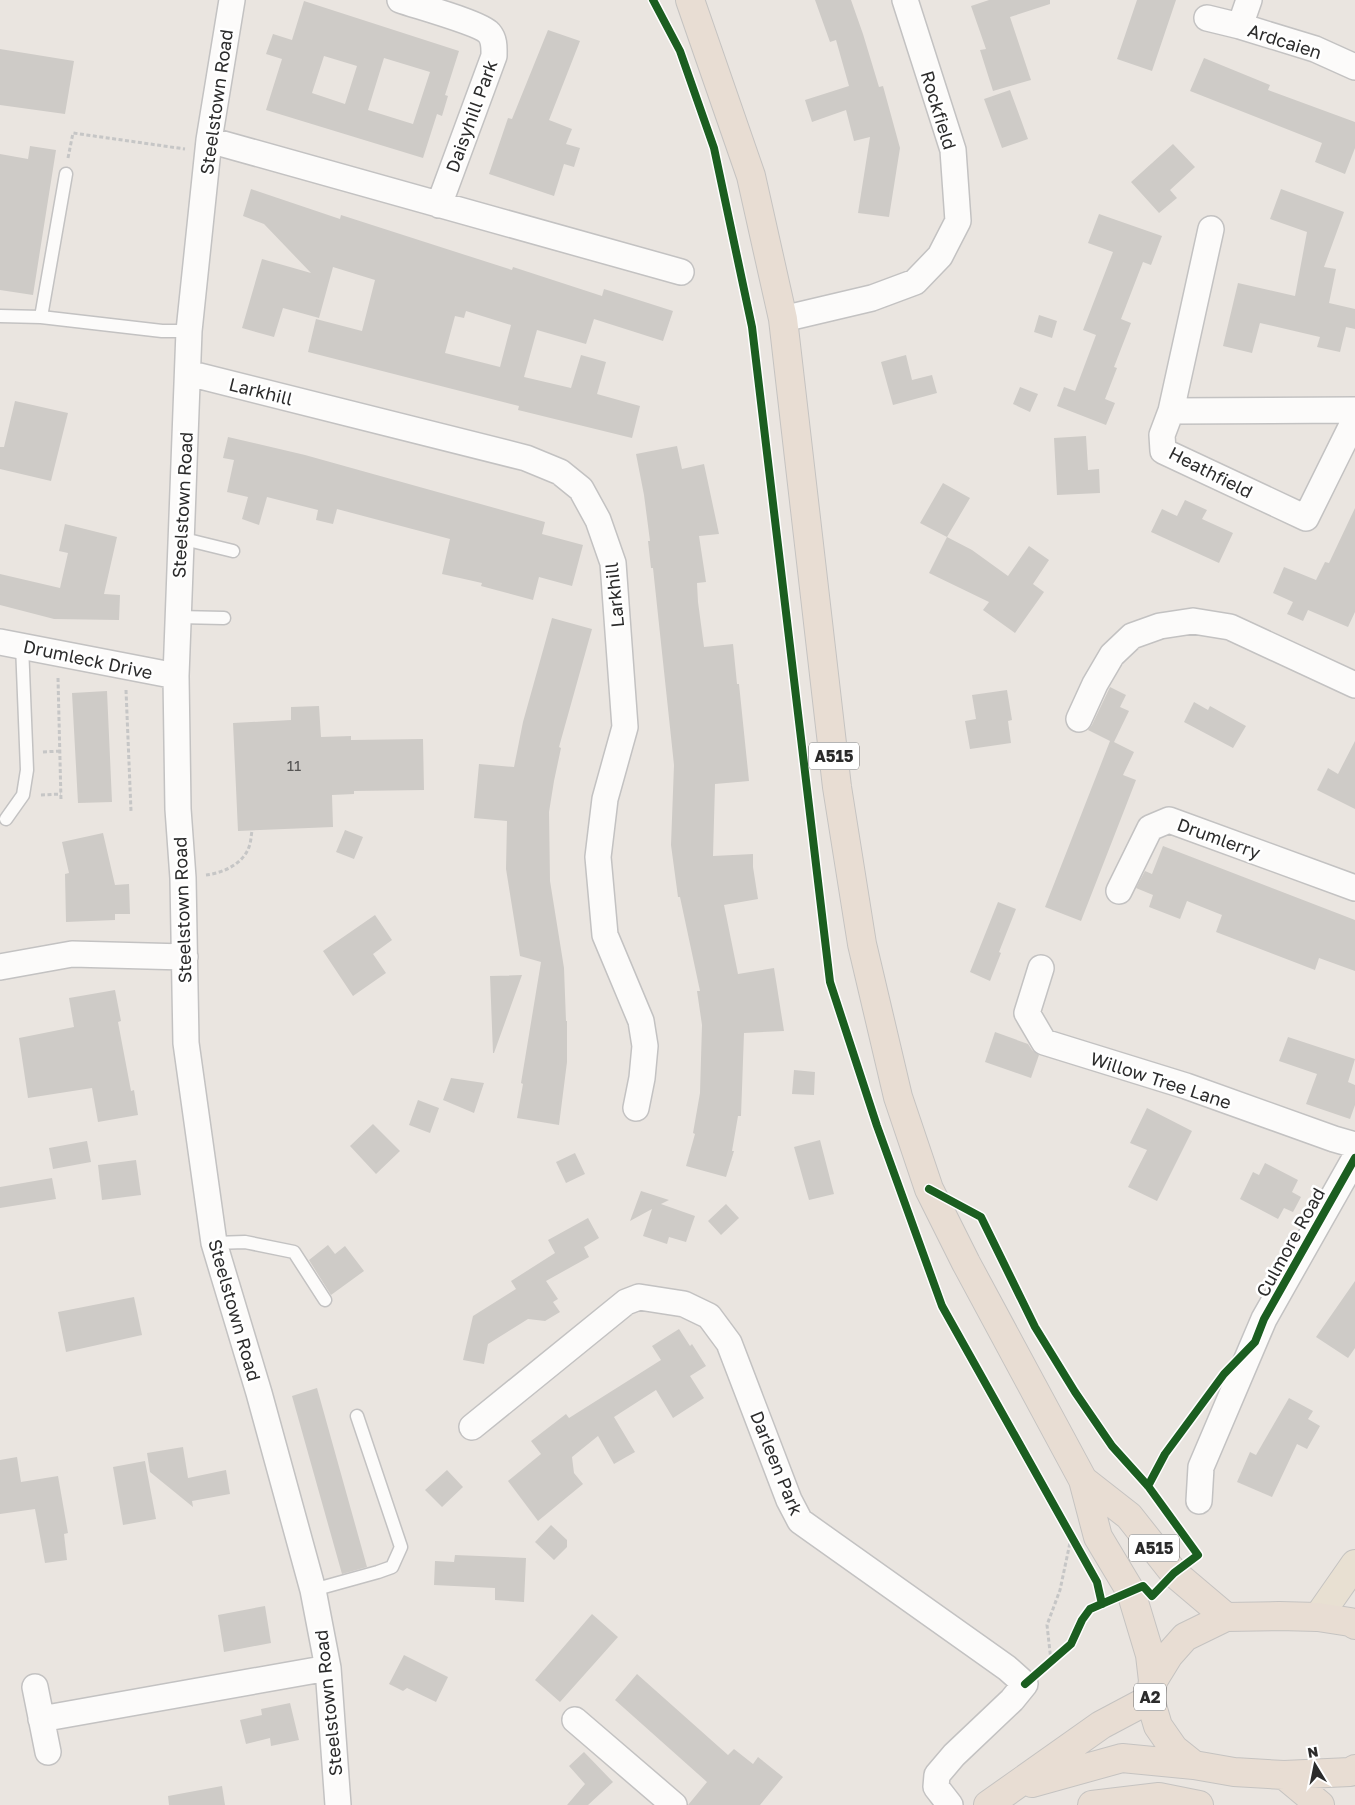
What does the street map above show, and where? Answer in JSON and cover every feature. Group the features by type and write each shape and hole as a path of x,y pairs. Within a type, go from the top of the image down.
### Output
{"highway":[{"name":"A515","path":"690,0 751,176 784,319 837,787 862,944 898,1097 929,1189 966,1264 1083,1480 1098,1537 1130,1592 1150,1655 1151,1690"},
{"name":"A515","path":"1083,1480 1129,1516 1174,1573 1226,1617"},
{"name":"A2","path":"988,1805 1151,1690 1169,1655 1185,1637 1226,1617 1318,1617 1350,1622 1355,1625"},
{"name":"A2","path":"1151,1690 1158,1726 1174,1749 1194,1765"},
{"name":"A2","path":"1013,1788 1122,1758 1194,1765 1234,1772 1284,1775 1350,1772 1355,1769"},
{"path":"1284,1775 1320,1805"},
{"path":"1092,1805 1159,1798 1199,1805"}],"main road":[{"path":"1318,1617 1355,1564"}],"street":[{"name":"Steelstown Road","path":"232,0 209,147 189,330 176,676 178,809 183,878 186,1043 214,1243 259,1393 313,1590 328,1668 338,1805"},
{"name":"Daisyhill Park","path":"400,0 478,26 490,33 495,45 494,56 438,205"},
{"name":"Rockfield","path":"784,319 872,298 915,282 940,256 958,221 953,150 906,0"},
{"name":"Ardcaien","path":"1249,0 1240,26 1315,49 1355,67"},
{"path":"1207,18 1240,26"},
{"path":"209,147 438,205 681,272"},
{"path":"1211,229 1171,411 1355,410"},
{"name":"Larkhill","path":"188,373 526,458 560,472 581,489 598,520 612,563 624,727 604,799 598,857 605,935 641,1021 645,1046 642,1078 636,1108"},
{"name":"Heathfield","path":"1171,411 1162,435 1163,451 1306,518 1355,419"},
{"path":"1079,719 1112,656 1132,636 1160,626 1193,621 1230,627 1355,685"},
{"name":"Drumleck Drive","path":"11,644 176,676"},
{"name":"Drumlerry","path":"1119,891 1150,828 1169,820 1355,888"},
{"path":"0,967 72,954 185,957"},
{"name":"Willow Tree Lane","path":"1041,968 1027,1013 1044,1042 1186,1086 1355,1145"},
{"name":"Culmore Road","path":"1199,1501 1201,1467 1264,1319 1355,1158"},
{"name":"Darleen Park","path":"472,1427 626,1302 639,1297 684,1304 709,1316 729,1343 789,1500 800,1522 1007,1668 1025,1684"},
{"path":"41,1719 328,1668"},
{"path":"943,1796 937,1775 954,1755 1012,1700 1025,1684"},
{"path":"35,1687 48,1752"},
{"path":"575,1720 674,1805"}],"lane":[{"path":"41,317 66,174"},
{"path":"0,316 41,317 162,331 189,330"},
{"path":"180,538 233,552"},
{"path":"178,617 224,618"},
{"path":"6,819 23,796 27,770 11,644"},
{"path":"214,1243 245,1242 294,1252 325,1300"},
{"path":"313,1590 392,1567 401,1547 357,1416"}],"path":[{"path":"66,174 73,133 209,147"},
{"path":"58,652 61,801"},
{"path":"125,667 131,811"},
{"path":"210,874 240,862 249,848 252,831"},
{"path":"1066,1527 1080,1551"},
{"path":"1025,1684 1054,1658 1047,1625 1060,1590 1071,1536"}],"building":[{"path":"815,0 851,0 879,87 883,86 900,148 889,217 858,213 870,137 854,141 846,110 812,122 805,100 849,86 836,40 830,42"},
{"path":"989,0 1050,0 1050,4 1010,17 1031,80 993,91 980,50 986,49 971,6"},
{"path":"1137,0 1176,0 1152,71 1117,59"},
{"path":"304,1 459,51 445,95 448,96 442,116 437,114 423,158 266,110 282,59 266,54 273,34 292,40","holes":["324,56 357,66 345,104 312,93","384,58 430,72 413,124 368,110"]},
{"path":"548,30 580,41 549,120 572,129 566,144 580,148 574,167 564,164 554,196 489,174 508,118 512,119"},
{"path":"0,49 74,61 65,114 0,105"},
{"path":"1204,58 1270,85 1268,90 1355,122 1355,148 1345,174 1315,162 1322,143 1190,91"},
{"path":"1010,90 1028,139 1002,148 984,99"},
{"path":"1173,144 1195,167 1170,190 1177,198 1159,213 1131,182"},
{"path":"30,146 56,150 33,295 0,290 0,154 28,159"},
{"path":"251,189 340,219 341,215 512,270 513,267 602,296 604,289 673,311 663,341 594,319 586,344 537,330 524,377 571,388 581,355 606,362 597,394 640,406 632,438 518,410 519,406 308,352 316,319 362,331 375,280 333,267 319,318 283,308 274,337 242,328 262,259 311,273 264,224 243,216","holes":["466,311 511,325 500,367 445,353 455,316 464,318"]},
{"path":"1281,189 1344,212 1324,267 1336,269 1329,303 1355,309 1355,329 1346,327 1340,352 1317,347 1320,337 1260,323 1252,353 1223,346 1238,283 1295,296 1307,232 1270,219"},
{"path":"1099,214 1162,236 1151,265 1143,262 1121,319 1131,323 1114,367 1117,368 1105,399 1115,403 1106,425 1057,406 1064,387 1075,391 1096,335 1083,330 1113,252 1088,243"},
{"path":"1039,315 1057,321 1052,338 1034,332"},
{"path":"906,355 912,380 932,375 937,393 893,405 881,362"},
{"path":"1020,387 1038,394 1030,412 1013,404"},
{"path":"15,401 68,413 51,481 0,469 0,447 4,447"},
{"path":"1086,436 1088,470 1099,469 1100,493 1057,495 1054,438"},
{"path":"228,437 305,455 545,522 542,534 583,545 572,586 539,577 533,600 481,586 482,583 442,574 450,539 337,509 333,524 316,520 318,510 267,497 259,525 242,519 248,497 227,492 234,460 223,458"},
{"path":"677,446 682,469 704,464 719,534 699,536 706,582 697,583 704,647 733,644 749,781 715,784 713,856 753,854 758,899 724,905 738,974 774,968 784,1031 744,1033 741,1116 738,1116 732,1151 734,1151 726,1177 686,1166 695,1134 693,1133 700,1093 702,1025 697,991 700,991 680,897 678,897 671,845 674,765 653,568 651,568 648,541 650,541 636,454"},
{"path":"943,483 970,498 947,537 920,523"},
{"path":"1185,500 1207,510 1202,519 1233,533 1219,563 1151,532 1162,509 1177,516"},
{"path":"1355,508 1355,612 1348,627 1308,610 1303,621 1287,614 1293,602 1273,593 1284,567 1316,580 1325,562 1329,563"},
{"path":"65,524 117,537 104,594 120,595 119,620 54,619 0,605 0,574 60,588 68,553 59,551"},
{"path":"947,537 972,550 1008,576 1029,546 1049,560 1033,584 1044,592 1015,633 983,610 989,602 929,573"},
{"path":"552,618 592,629 559,747 561,748 549,812 550,881 564,968 567,1021 567,1062 559,1125 517,1118 541,962 520,956 506,869 507,821 474,818 479,764 514,767 523,722"},
{"path":"1110,687 1126,695 1120,707 1129,711 1114,742 1134,752 1123,775 1136,780 1081,921 1045,907 1110,741 1088,730"},
{"path":"1007,690 1012,720 1008,721 1011,743 970,749 965,721 976,719 972,695"},
{"path":"107,691 112,802 78,803 72,693"},
{"path":"1194,702 1208,710 1210,706 1246,726 1233,748 1184,722"},
{"path":"319,706 321,737 351,736 351,740 423,739 424,790 354,791 354,794 332,795 333,827 238,831 233,723 291,720 291,707"},
{"path":"1355,741 1355,809 1317,790 1328,768 1338,774"},
{"path":"345,830 363,837 354,859 336,852"},
{"path":"103,833 115,885 129,884 130,914 115,914 115,920 66,922 65,874 69,873 62,842"},
{"path":"1163,846 1355,920 1355,971 1319,958 1315,970 1216,932 1222,915 1187,901 1180,919 1149,907 1153,895 1136,888 1145,871 1152,874"},
{"path":"998,902 1016,909 990,981 970,972"},
{"path":"375,915 392,940 373,954 386,973 353,996 323,951"},
{"path":"522,975 494,1053 493,1053 490,976"},
{"path":"115,990 121,1021 118,1022 131,1091 134,1090 138,1115 98,1122 92,1088 28,1098 19,1038 74,1027 69,998"},
{"path":"995,1032 1028,1044 1039,1055 1031,1078 985,1062"},
{"path":"1288,1037 1355,1059 1348,1082 1355,1085 1355,1105 1350,1119 1306,1104 1317,1074 1279,1061"},
{"path":"794,1070 815,1072 814,1095 792,1094"},
{"path":"451,1078 484,1083 474,1113 443,1100"},
{"path":"418,1100 439,1108 430,1133 409,1125"},
{"path":"1147,1108 1192,1131 1157,1201 1128,1187 1147,1150 1130,1143"},
{"path":"373,1124 400,1151 376,1174 350,1146"},
{"path":"820,1140 834,1194 809,1200 794,1147"},
{"path":"87,1141 91,1162 53,1169 49,1148"},
{"path":"575,1153 585,1174 566,1183 556,1162"},
{"path":"136,1160 141,1195 102,1200 98,1165"},
{"path":"1265,1163 1298,1180 1292,1192 1301,1197 1293,1212 1284,1208 1278,1219 1240,1199 1253,1172 1259,1175"},
{"path":"52,1178 56,1199 0,1208 0,1187"},
{"path":"641,1191 669,1200 661,1204 695,1216 686,1242 669,1237 667,1244 643,1236 652,1209 630,1221"},
{"path":"726,1204 739,1218 721,1235 708,1221"},
{"path":"588,1218 599,1238 584,1247 589,1257 546,1281 558,1299 553,1302 560,1312 545,1321 528,1319 488,1344 484,1364 463,1360 473,1316 516,1289 511,1281 555,1253 548,1240"},
{"path":"328,1245 335,1254 345,1246 364,1271 331,1295 309,1260"},
{"path":"1355,1281 1355,1348 1348,1358 1316,1337"},
{"path":"134,1297 142,1335 66,1352 58,1312"},
{"path":"679,1329 690,1346 692,1344 706,1366 690,1376 704,1398 673,1418 656,1390 614,1417 635,1452 614,1464 598,1436 572,1457 574,1473 583,1484 538,1521 508,1481 541,1454 531,1441 566,1414 569,1418 661,1360 652,1346"},
{"path":"317,1388 367,1567 342,1574 292,1396"},
{"path":"1289,1398 1313,1411 1308,1419 1320,1426 1307,1449 1297,1444 1272,1497 1237,1482 1250,1452 1256,1455"},
{"path":"183,1447 188,1478 226,1470 230,1494 192,1501 193,1507 150,1472 147,1453"},
{"path":"17,1457 21,1482 58,1476 68,1533 64,1534 67,1560 45,1563 35,1509 0,1514 0,1460"},
{"path":"145,1461 156,1519 123,1525 113,1467"},
{"path":"447,1470 463,1487 442,1507 425,1490"},
{"path":"551,1525 567,1540 567,1547 554,1560 535,1542"},
{"path":"455,1555 526,1558 524,1602 495,1600 495,1588 434,1585 435,1561 454,1562"},
{"path":"265,1606 271,1643 224,1652 218,1615"},
{"path":"592,1614 618,1637 560,1702 535,1680"},
{"path":"404,1655 448,1677 436,1702 407,1688 403,1691 389,1684"},
{"path":"637,1674 728,1755 734,1749 753,1764 758,1757 783,1777 760,1805 688,1805 707,1782 615,1700"},
{"path":"290,1703 299,1740 271,1746 270,1738 246,1744 240,1720 262,1715 261,1709"},
{"path":"584,1752 613,1782 588,1805 567,1805 585,1784 569,1766"},
{"path":"222,1786 225,1805 169,1805 168,1796"}],"cycle path":[{"path":"653,0 680,51 714,148 752,327 830,982 877,1126 942,1306 1097,1582 1102,1604"},
{"path":"1148,1486 1165,1454 1224,1374 1255,1342 1264,1319 1355,1158"},
{"path":"929,1189 981,1217 1035,1327 1075,1392 1112,1446 1148,1486 1198,1555 1174,1573 1152,1596 1143,1586 1090,1609 1082,1620 1071,1644 1025,1684"}]}
